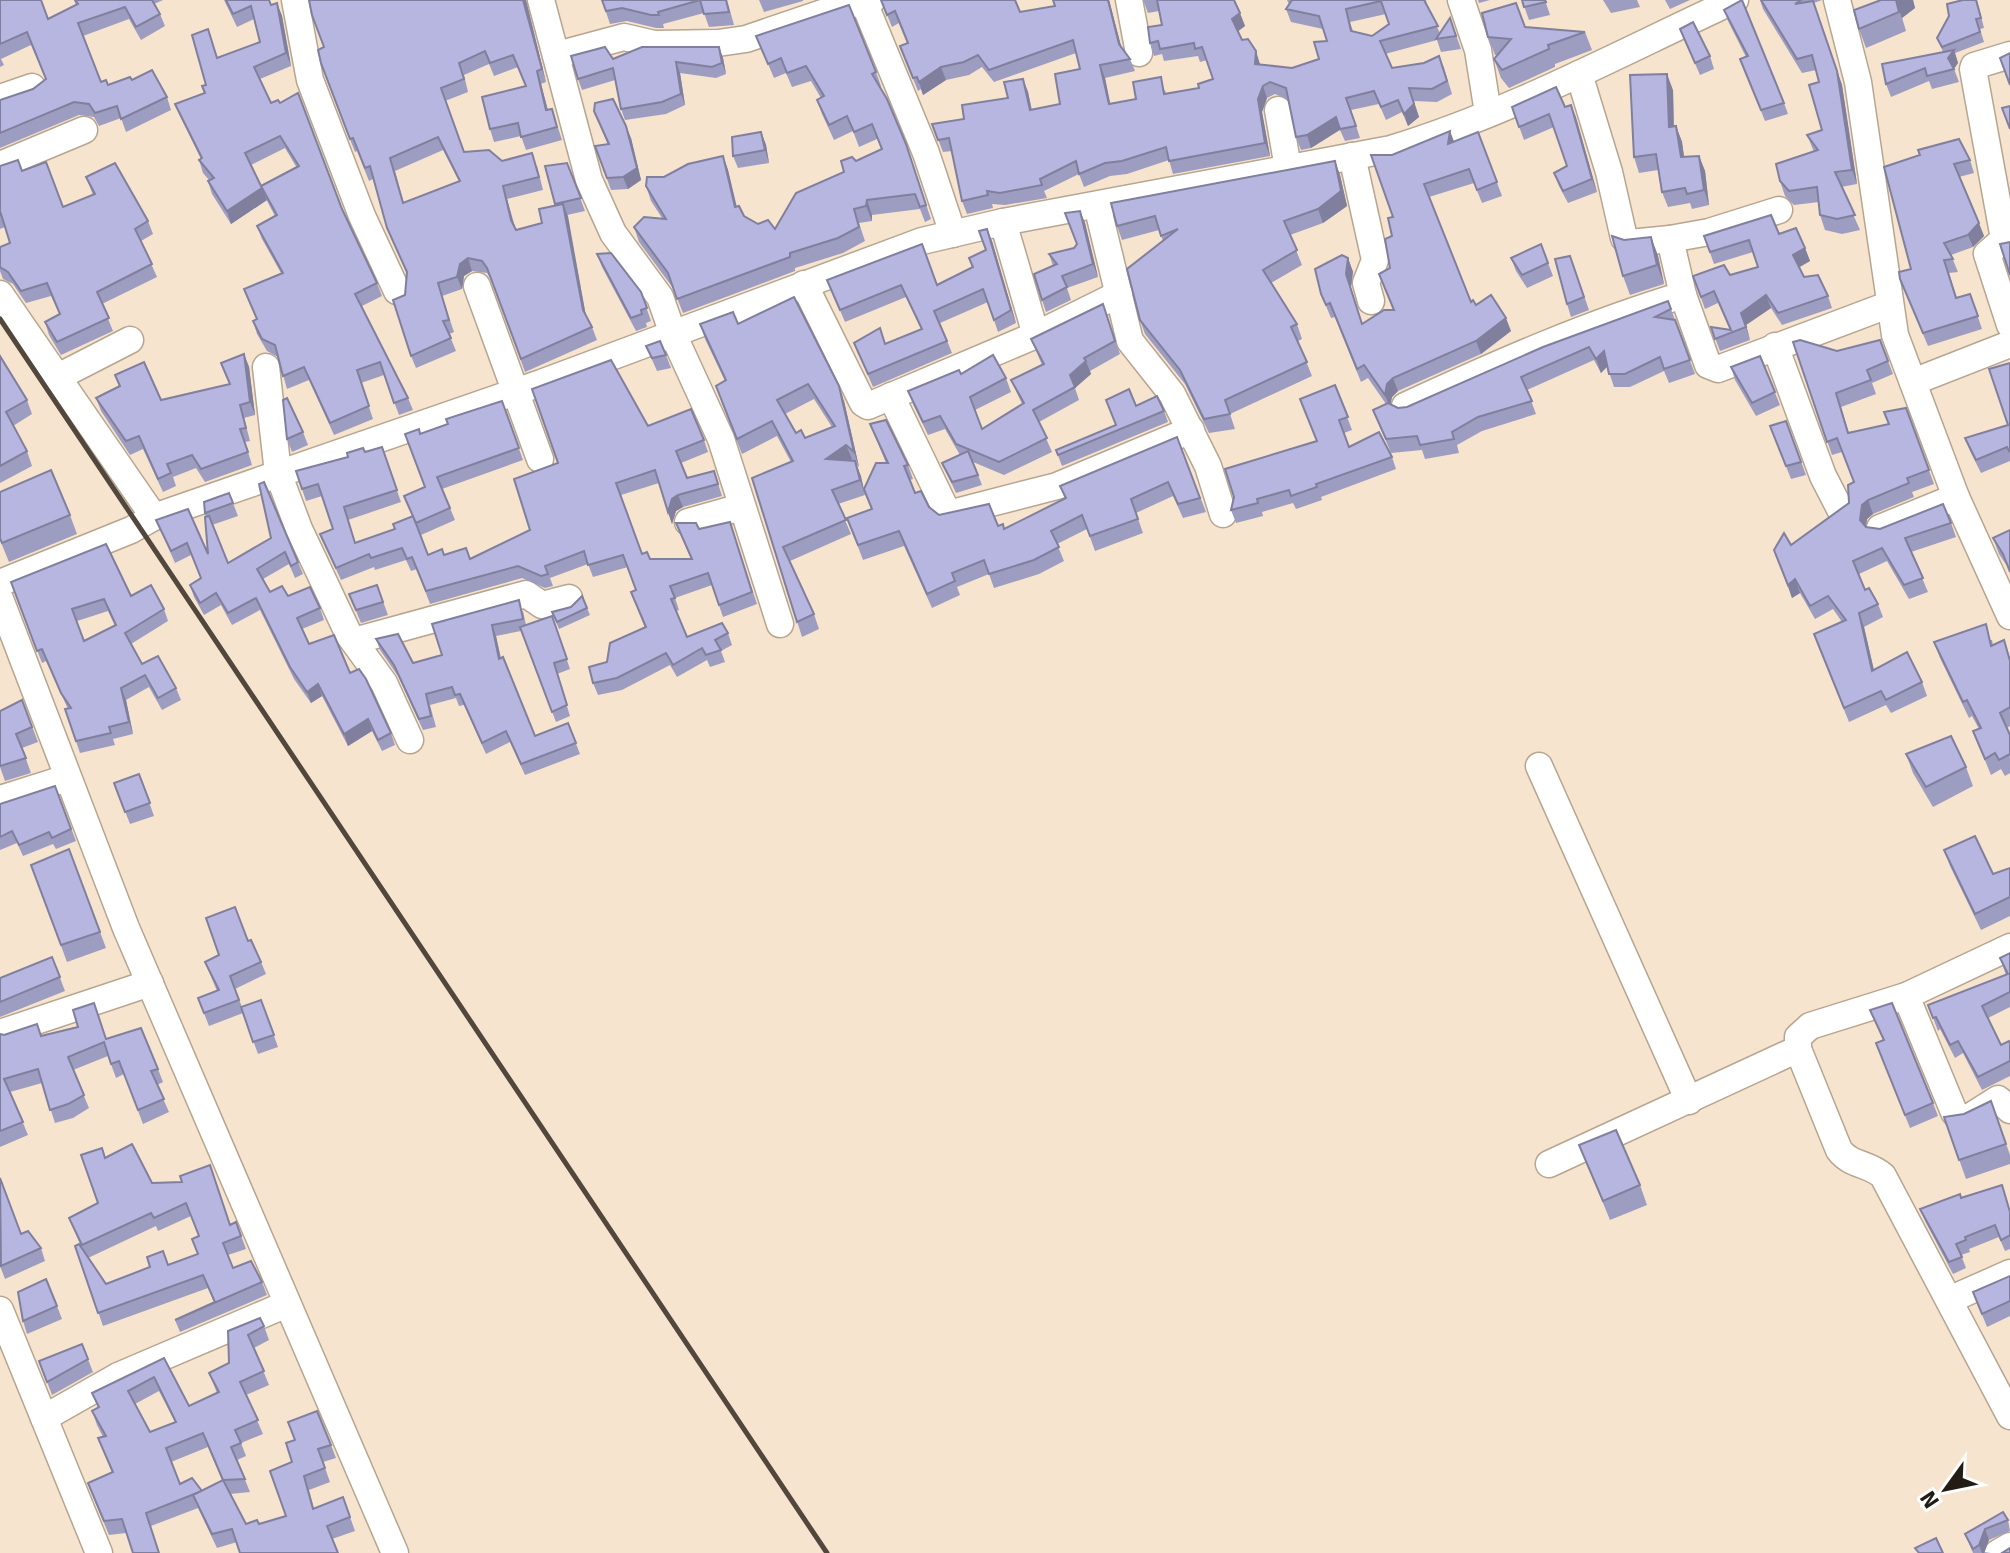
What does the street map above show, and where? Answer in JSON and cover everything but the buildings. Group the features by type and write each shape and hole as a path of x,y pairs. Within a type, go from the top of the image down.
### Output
{"street":[{"path":"295,0 310,80 362,216 397,291"},
{"path":"541,0 589,180 613,233 660,297 673,334 721,439 780,624"},
{"path":"1129,0 1139,53"},
{"path":"1461,0 1478,50 1488,113"},
{"path":"0,583 131,530 154,517 517,391 804,284 953,234 1352,156 1436,135 1579,74 1735,0"},
{"path":"1837,0 1858,82 1884,248 1888,305 1956,497 2010,616"},
{"path":"557,55 624,37 654,44 718,43 746,39 866,1 926,153 953,234"},
{"path":"2010,55 1973,67 2004,239 1987,254 2010,325"},
{"path":"1579,74 1609,172 1624,238 1630,243 1709,232 1779,210"},
{"path":"0,98 32,87"},
{"path":"1278,110 1288,168"},
{"path":"0,165 84,130"},
{"path":"1352,156 1375,260 1366,283 1371,301"},
{"path":"1097,205 1130,341 1172,394 1208,466 1223,514"},
{"path":"1003,222 1036,335"},
{"path":"1670,239 1699,347 1711,367 1718,369 1888,305"},
{"path":"804,284 863,403 868,406 1036,335 1119,294"},
{"path":"477,286 540,459"},
{"path":"0,294 154,517"},
{"path":"1405,406 1504,360 1627,312 1683,295"},
{"path":"56,378 130,340"},
{"path":"1913,382 2010,344"},
{"path":"1775,346 1823,476 1840,509"},
{"path":"266,367 278,473 299,529 354,641 384,683 410,740"},
{"path":"891,396 948,514 1057,486 1191,430"},
{"path":"1880,528 1956,497"},
{"path":"688,522 741,507"},
{"path":"354,641 526,594 542,605 569,598"},
{"path":"0,599 67,778 150,983 395,1553"},
{"path":"1539,766 1689,1101"},
{"path":"0,799 67,778"},
{"path":"2010,947 1906,996 1810,1026 1799,1033 1798,1049 1839,1150 1850,1162 1876,1169 1883,1176 2010,1416"},
{"path":"0,1033 150,983"},
{"path":"1906,996 1954,1112 1960,1119 1968,1118 1998,1099 2010,1110"},
{"path":"1549,1164 1798,1049"},
{"path":"1949,1300 2010,1273"},
{"path":"44,1418 118,1376 287,1304"},
{"path":"0,1310 99,1553"},
{"path":"1998,1553 2010,1546"}],"railway":[{"path":"0,319 827,1553"}]}
